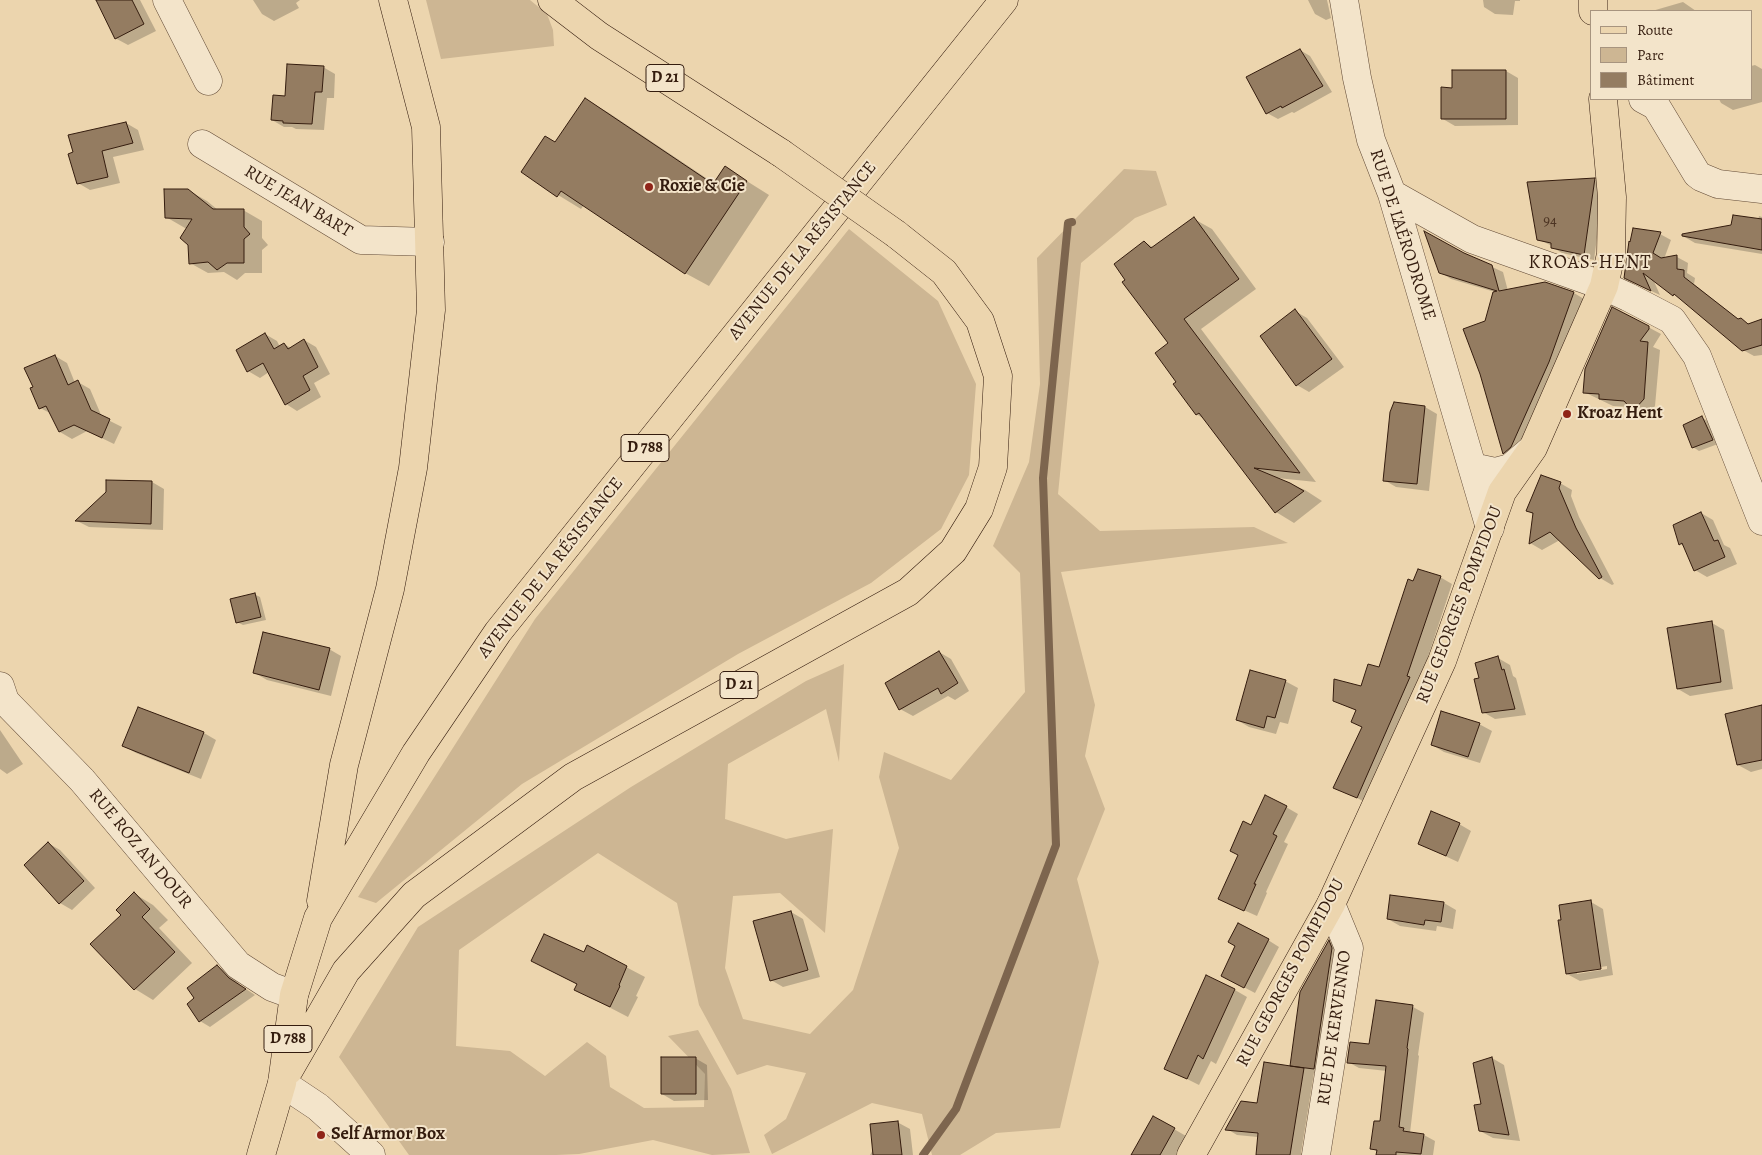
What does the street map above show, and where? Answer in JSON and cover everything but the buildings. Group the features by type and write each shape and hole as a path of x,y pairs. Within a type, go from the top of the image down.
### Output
{"main road":[{"path":"318,918 344,765 390,590 413,468 431,310 426,127 393,0"},
{"name":"D 21","path":"282,1082 346,971 414,895 573,777 908,592 953,551 979,509 992,467 998,376 980,321 944,272 896,234 781,153 599,36 552,0"},
{"name":"AVENUE DE LA RÉSISTANCE","path":"261,1155 282,1082 294,995 318,918 416,753 498,632 1004,0"},
{"name":"RUE GEORGES POMPIDOU","path":"1191,1155 1332,904 1442,661 1502,492 1533,448 1604,286 1611,254 1612,197 1609,100"}],"street":[{"path":"167,0 208,81"},
{"name":"RUE DE L'AÉRODROME","path":"1344,0 1357,78 1371,140 1392,194 1490,528"},
{"path":"1645,100 1656,106 1697,174 1718,184 1762,189"},
{"name":"RUE JEAN BART","path":"202,144 361,240 430,242"},
{"path":"1392,194 1472,239 1604,286 1672,320 1697,356 1762,521"},
{"path":"1472,467 1495,472 1510,468 1533,448"},
{"name":"RUE ROZ AN DOUR","path":"0,686 5,701 82,780 238,965 272,987 294,995"},
{"name":"RUE DE KERVENNO","path":"1316,1155 1349,948 1332,904"},
{"path":"282,1082 318,1107 371,1155"}],"green space":[{"path":"426,0 530,0 547,14 553,30 554,46 441,59"},
{"path":"1124,169 1156,171 1167,205 1135,218 1081,263 1058,494 1100,531 1254,527 1288,543 1061,572 1095,705 1085,756 1105,809 1077,879 1099,962 1060,1128 996,1133 960,1155 932,1155 922,1114 872,1103 772,1154 764,1135 786,1119 806,1073 767,1065 737,1075 699,1005 677,903 598,853 459,950 456,1046 510,1051 545,1076 587,1042 606,1056 610,1087 644,1108 704,1107 705,1074 668,1036 698,1030 731,1089 750,1153 712,1155 653,1140 579,1154 409,1155 339,1057 418,927 631,787 806,681 844,664 839,762 826,709 728,764 725,819 786,839 833,829 825,933 780,893 733,896 725,968 743,1019 810,1034 853,990 899,848 879,777 884,752 951,780 1025,692 1020,573 993,546 1029,462 1040,384 1037,258"},
{"path":"849,229 938,301 976,384 969,475 941,529 871,583 738,654 522,784 376,903 358,897 535,619"}],"waterway":[{"path":"923,1155 956,1109 1056,845 1043,478 1068,223 1072,222"}],"place":[{"name":"Roxie & Cie","path":"649,187"},
{"name":"Kroaz Hent","path":"1567,414"},
{"name":"Self Armor Box","path":"321,1135"}],"district":[{"name":"KROAS-HENT","path":"1590,263"}]}
